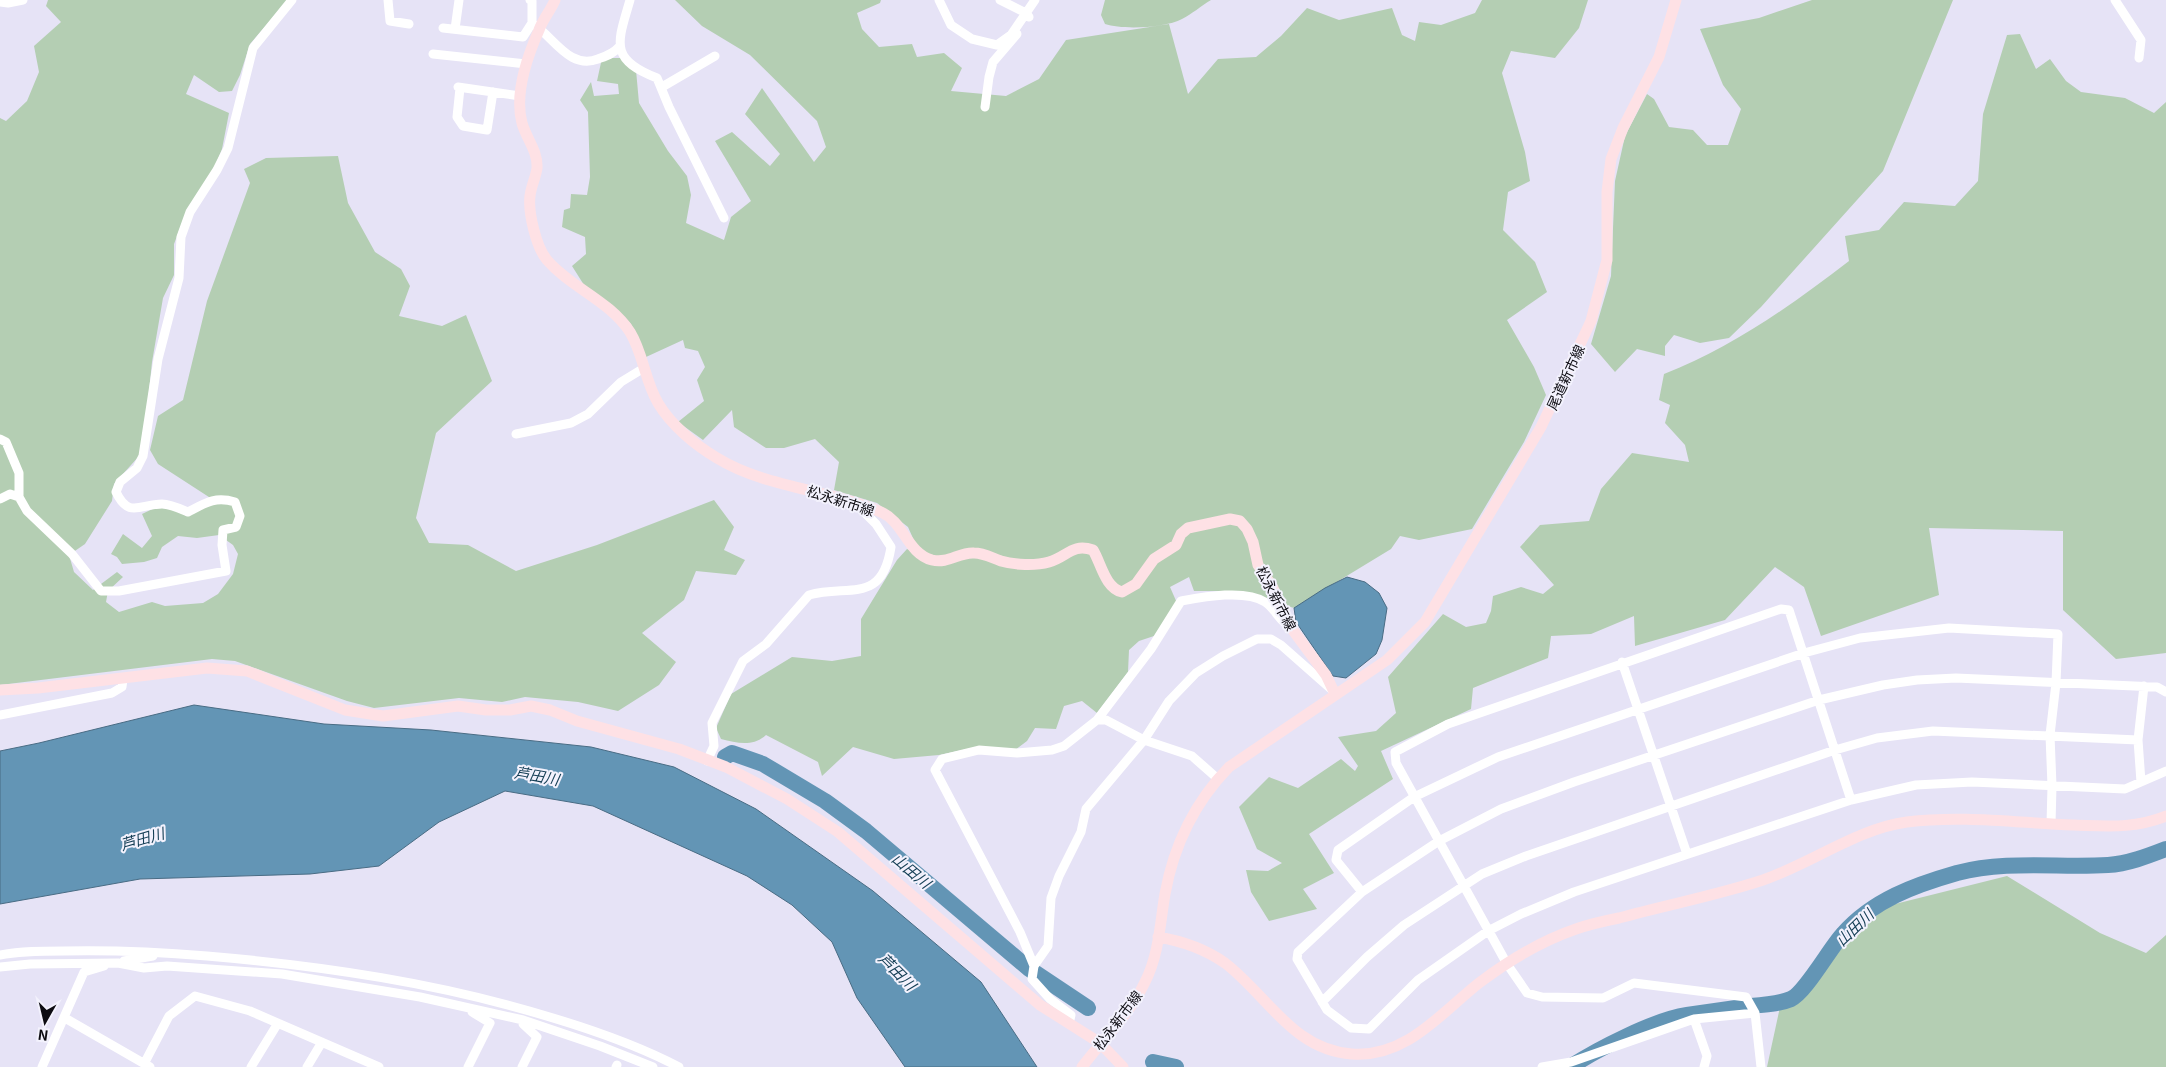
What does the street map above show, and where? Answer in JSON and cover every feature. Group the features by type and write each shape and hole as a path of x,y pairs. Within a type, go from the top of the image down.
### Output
{"main road":[{"name":"松永新市線","path":"555,0 536,25 520,96 522,123 535,152 537,167 530,194 529,213 545,258 565,277 613,311 631,333 658,403 692,440 716,458 744,473 825,493 883,513 894,522 914,551 935,561 946,561 960,554 972,552 984,554 1005,562 1024,564 1046,563 1058,559 1073,549 1084,547 1092,550 1099,560 1109,584 1115,590 1122,592 1136,584 1154,559 1176,545 1181,534 1188,528 1230,519 1240,521 1247,529 1253,542 1258,565 1272,586 1292,628 1326,676 1336,694 1229,768 1198,804 1177,848 1166,891 1158,937 1145,982 1120,1020 1100,1042 1082,1067"},
{"name":"尾道新市線","path":"1336,694 1387,660 1425,622 1541,427 1591,321 1607,260 1606,192 1611,159 1623,128 1658,57 1676,0"},
{"path":"0,690 123,679 207,668 247,671 345,710 383,716 458,706 486,710 530,706 550,710 577,721 679,749 726,767 787,799 838,832 1040,1004 1100,1042 1123,1067"},
{"path":"1158,937 1180,941 1214,956 1252,988 1299,1035 1315,1045 1335,1052 1370,1054 1402,1044 1426,1028 1479,983 1541,944 1577,929 1763,880 1872,831 1904,822 1942,819 2128,826 2166,816"}],"street":[{"path":"0,2 8,3 23,0"},
{"path":"0,440 6,442 18,473 19,497 27,511 72,554 101,591 119,591 226,571 222,545 223,530 236,527 240,516 235,502 222,498 204,503 188,512 163,504 132,509 122,504 116,492 120,482 138,468 143,456 158,359 179,278 181,237 190,212 217,170 228,148 253,48 292,0"},
{"path":"388,0 390,21 409,24"},
{"path":"455,29 459,0"},
{"path":"530,0 532,1 536,25 574,59 584,62 614,52 619,47"},
{"path":"630,0 619,38 619,47 633,65 643,73 657,78 669,107 724,218"},
{"path":"939,0 951,25 972,39 996,45 1011,34 1035,0"},
{"path":"985,106 993,62 1006,49 1029,17 1026,13 1000,0"},
{"path":"2116,0 2140,40 2139,58"},
{"path":"443,28 523,37 536,25"},
{"path":"433,54 526,64"},
{"path":"662,87 715,56"},
{"path":"492,92 487,130 463,126 457,117 459,88 492,92 520,96"},
{"path":"516,434 571,424 588,414 622,382 644,368"},
{"path":"0,499 10,494 19,497"},
{"path":"708,761 714,746 712,723 743,661 766,644 809,595 818,592 859,591 881,578 889,564 891,547 876,524 856,504"},
{"path":"1034,966 1020,932 935,770 942,759 979,750 1017,753 1052,750 1064,746 1098,720 1151,649 1181,601 1208,596 1253,596 1274,609 1284,625 1292,628"},
{"path":"1761,1067 1755,1013 1746,997 1634,983 1603,998 1542,998 1527,993 1507,964 1414,797 1396,763 1395,752 1448,724 1622,662 1780,609 1789,610 1851,800"},
{"path":"1362,892 1336,860 1338,850 1414,797 1498,757 1804,653 1860,638 1949,628 2058,634 2056,683 2050,735 2051,824"},
{"path":"1069,1024 1071,1015 1050,999 1032,979 1034,966 1048,946 1051,898 1059,876 1081,832 1086,810 1144,740 1169,701 1196,673 1222,656 1257,639 1271,639 1281,645 1336,694"},
{"path":"1622,662 1687,854"},
{"path":"2166,692 2157,687 2144,686 1956,678 1917,680 1883,685 1819,700 1501,809 1439,841 1362,892 1298,952 1297,960 1327,1010 1351,1028 1369,1029 1418,980 1488,931 1521,914 1574,892 1851,800 1916,785 1972,782 2124,789 2166,771"},
{"path":"0,715 112,693 122,687 123,679"},
{"path":"2141,782 2138,740 2144,686"},
{"path":"1098,720 1106,720 1144,740 1192,756 1218,779"},
{"path":"1322,1002 1367,958 1404,926 1482,874 1526,856 1670,805 1835,750 1877,738 1933,731 2138,740"},
{"path":"0,955 18,952 97,950 158,952 272,962 406,981 505,1003 592,1030 656,1055 679,1067"},
{"path":"42,1067 84,972 154,956 158,952"},
{"path":"0,967 30,964 118,963 144,968 167,966 282,974 420,997 523,1020 600,1046 653,1067"},
{"path":"65,1018 147,1065 169,1016 195,996 250,1011 379,1067"},
{"path":"466,1008 490,1024 468,1067"},
{"path":"1542,1067 1571,1062 1694,1019 1755,1013"},
{"path":"1694,1019 1707,1056 1704,1067"},
{"path":"522,1067 537,1037 522,1024 523,1020"},
{"path":"251,1067 278,1023"},
{"path":"307,1067 322,1042"}],"green space":[{"path":"48,0 288,0 250,44 240,75 232,91 219,92 194,75 186,94 229,113 222,149 209,181 185,215 174,244 174,275 163,298 152,362 144,440 140,455 114,484 112,501 85,544 69,555 74,572 93,590 117,572 123,577 108,591 106,602 119,612 152,602 165,606 203,603 218,594 233,574 238,554 233,545 219,535 197,538 178,536 162,547 157,558 144,562 122,564 117,557 111,554 123,534 142,548 152,536 142,514 161,505 189,514 212,499 158,464 150,450 158,416 183,400 207,301 250,183 244,169 266,158 338,156 348,203 375,252 401,269 410,286 399,316 442,326 466,315 492,381 436,433 416,518 429,543 468,545 516,571 597,545 714,500 734,527 724,550 745,560 736,575 696,571 684,600 642,633 676,662 659,685 618,711 578,702 525,697 502,702 459,698 374,708 347,701 235,661 212,659 0,685 0,118 6,121 27,101 39,72 34,46 61,22 46,6"},
{"path":"675,0 881,0 880,3 857,13 862,29 879,47 912,44 917,57 944,53 962,68 951,91 1006,96 1039,79 1066,40 1169,24 1188,94 1218,59 1256,57 1281,36 1307,8 1339,20 1392,8 1402,35 1415,41 1419,22 1441,25 1475,13 1482,0 1588,0 1579,28 1555,58 1511,51 1502,73 1525,152 1530,181 1508,192 1503,230 1535,262 1547,292 1507,320 1534,367 1546,395 1524,442 1472,529 1419,540 1400,536 1391,549 1294,608 1239,591 1194,591 1189,577 1170,587 1177,603 1157,635 1139,641 1129,650 1128,672 1097,713 1082,701 1064,706 1056,729 1035,728 1027,741 1015,750 972,748 939,755 894,759 853,747 822,776 818,762 766,735 750,743 739,743 721,739 716,728 731,694 792,657 832,661 861,656 861,619 897,560 907,549 920,554 908,527 877,503 834,490 839,462 815,439 784,448 766,448 734,427 732,410 703,440 678,422 704,401 697,380 705,367 698,351 685,348 683,340 646,357 631,324 615,308 584,285 572,266 586,254 585,237 562,227 564,210 570,208 571,194 587,195 590,177 588,112 580,100 591,82 594,96 619,94 618,84 597,81 602,58 621,58 636,70 639,103 668,151 687,176 691,195 686,223 724,240 731,217 751,201 715,141 732,132 770,166 780,154 745,114 762,88 814,162 826,147 817,121 750,55 702,26"},
{"path":"1105,0 1211,0 1175,22 1155,26 1122,27 1105,24 1101,15"},
{"path":"1812,0 1953,0 1883,171 1761,307 1729,338 1700,343 1674,335 1665,346 1665,356 1637,349 1615,372 1591,344 1611,276 1615,181 1625,136 1647,94 1654,99 1669,127 1693,130 1707,145 1728,145 1741,109 1723,85 1700,29 1759,18"},
{"path":"2020,34 2036,69 2050,59 2066,81 2081,92 2125,98 2154,113 2166,102 2166,653 2116,659 2063,610 2063,531 1929,528 1939,595 1821,636 1804,587 1775,567 1725,620 1635,646 1634,616 1591,634 1551,636 1548,658 1473,688 1471,709 1381,751 1393,779 1309,834 1334,873 1303,889 1317,909 1269,921 1251,892 1246,870 1268,871 1282,863 1257,849 1239,807 1269,777 1298,788 1341,759 1355,771 1358,766 1338,737 1376,731 1396,713 1388,677 1443,614 1466,627 1486,623 1491,611 1493,596 1521,587 1543,594 1554,585 1520,547 1540,525 1589,521 1601,489 1632,453 1689,462 1685,445 1665,423 1670,405 1659,400 1664,374 1713,352 1760,324 1805,294 1849,261 1845,236 1879,230 1904,202 1955,206 1978,181 1983,114 2007,35"},
{"path":"2007,876 2100,933 2146,953 2166,935 2166,1067 1767,1067 1780,1007 1887,906"}],"water":[{"path":"1347,577 1365,582 1379,593 1387,608 1382,640 1376,654 1346,678 1333,676 1296,622 1294,608 1325,588"},
{"name":"芦田川","path":"194,705 324,724 431,730 591,747 674,767 756,809 873,891 981,982 1037,1067 905,1067 857,998 832,942 792,905 747,876 593,806 505,791 439,822 379,866 310,874 140,879 0,904 0,751"}],"waterway":[{"name":"山田川","path":"725,757 732,753 763,764 825,801 866,831 1028,968 1088,1008"},
{"name":"山田川","path":"1570,1067 1627,1036 1674,1018 1771,1004 1791,999 1803,988 1843,934 1855,922 1881,903 1926,883 1957,873 1995,867 2032,865 2089,866 2123,863 2166,849"},
{"name":"山田川","path":"1153,1062 1176,1067"}]}
